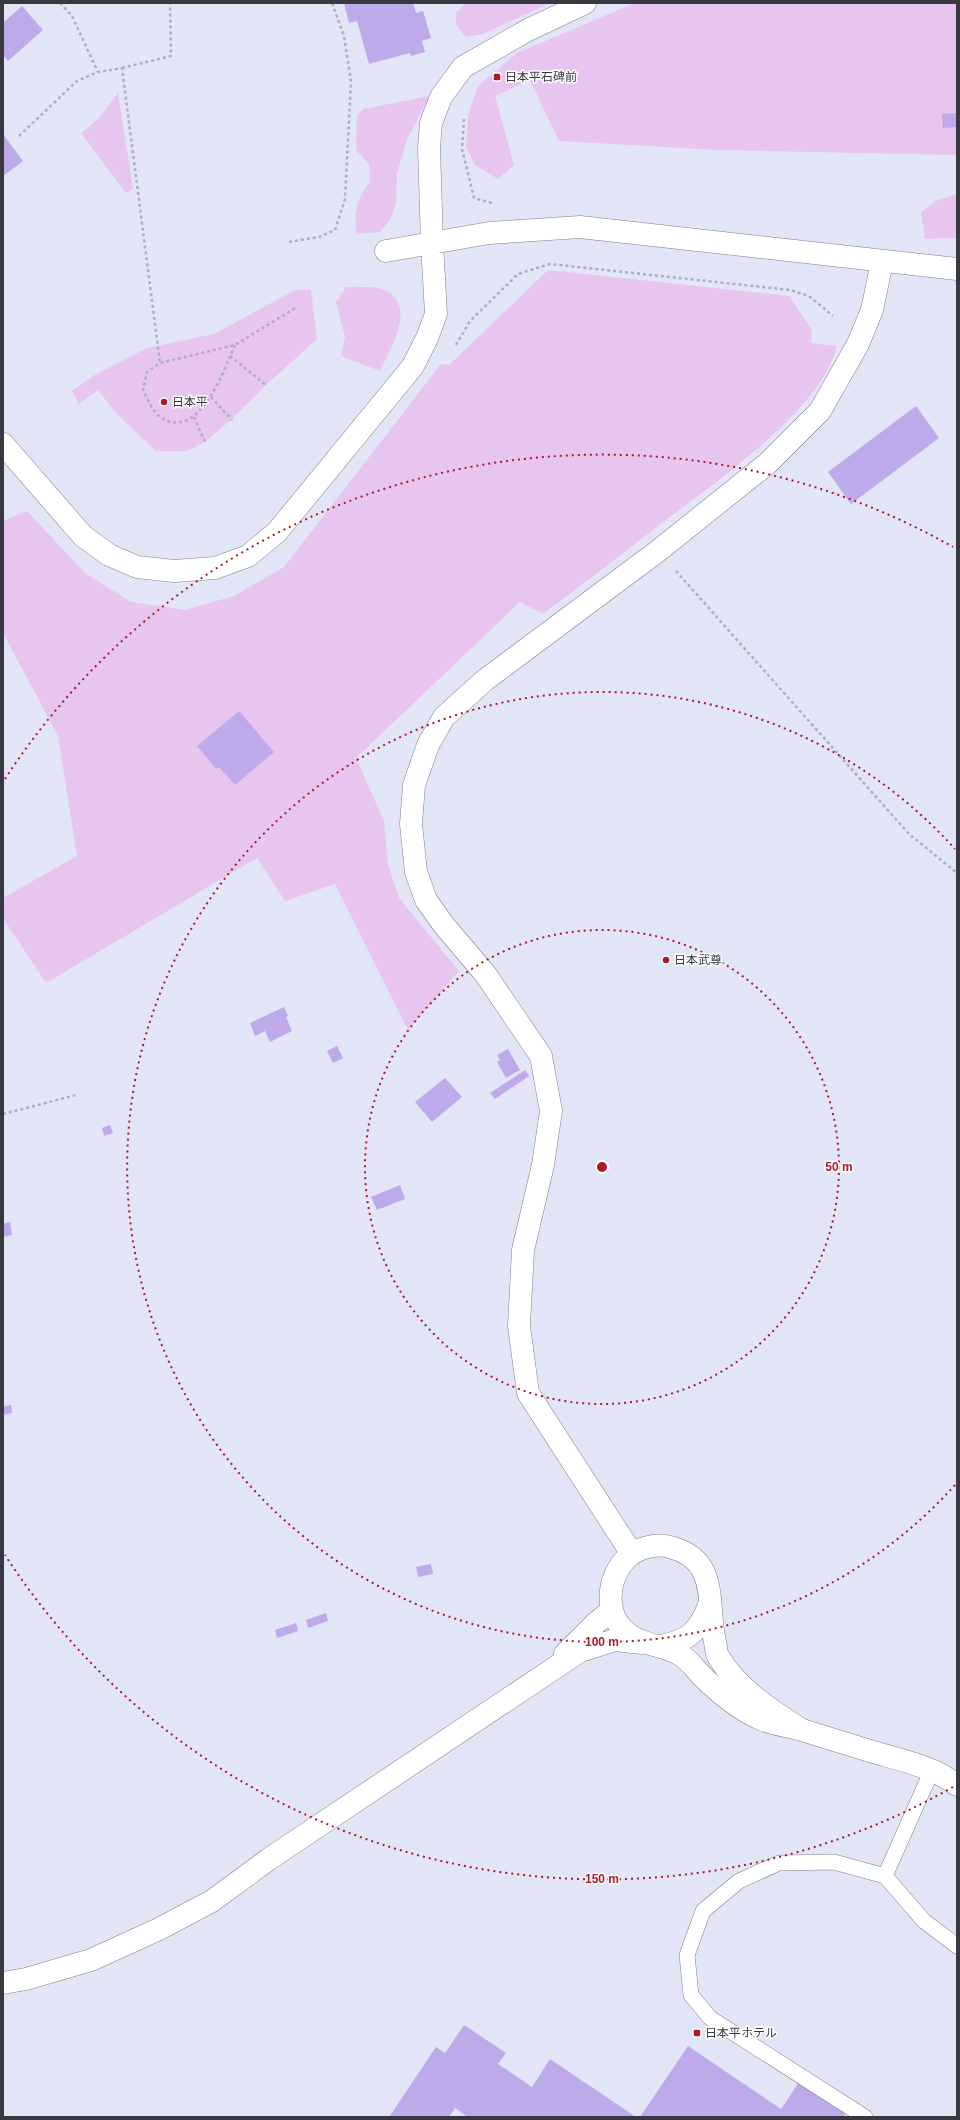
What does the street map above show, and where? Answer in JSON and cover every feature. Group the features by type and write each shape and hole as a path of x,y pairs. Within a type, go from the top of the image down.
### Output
{"street":[{"path":"3,444 84,536 108,555 137,567 174,571 215,568 248,556 277,532 413,366 427,338 436,314 429,148 431,123 441,97 464,67 528,30 586,3"},
{"path":"386,252 489,233 580,227 882,262 957,269"},
{"path":"632,1554 528,1392 519,1326 523,1250 543,1165 551,1111 541,1056 486,975 443,924 426,900 416,872 411,824 414,785 428,744 444,717 485,680 658,551 768,463 820,411 858,344 872,310 882,262"},
{"path":"802,1730 771,1710 735,1679 718,1655 709,1605 710,1589 705,1572 695,1559 681,1550 664,1545 647,1547 632,1554 620,1564 613,1578 609,1594 612,1610 619,1624 630,1636 683,1656 725,1699 763,1720 802,1730 932,1770 957,1785"},
{"path":"3,1983 26,1979 90,1960 159,1929 212,1901 269,1859 580,1651 615,1640 652,1645 677,1643 692,1634 703,1621 709,1605"},
{"path":"546,1673 596,1623 612,1610"}],"lane":[{"path":"885,1876 932,1770"},
{"path":"865,2117 710,2018 691,1995 687,1955 703,1911 739,1881 779,1863 834,1862 885,1876 924,1920 957,1946"}],"path":[{"path":"60,3 72,16 98,72"},
{"path":"19,136 77,81 98,72 122,68 171,56 170,3"},
{"path":"289,242 319,237 335,230 345,200 351,81 344,36 332,3"},
{"path":"122,68 160,363"},
{"path":"464,115 462,150 474,198 499,205"},
{"path":"452,352 470,321 518,274 550,264 790,290 809,296 834,316"},
{"path":"235,345 211,397 194,417 176,423 159,416 143,390 146,372 160,363 235,345 297,307"},
{"path":"230,356 266,385"},
{"path":"211,397 232,420"},
{"path":"194,417 205,442"},
{"path":"658,551 909,834 957,874"},
{"path":"3,1114 76,1095"}],"shaded area":[{"path":"467,3 550,3 483,34 466,37 456,25 456,12"},
{"path":"635,3 957,3 957,155 717,150 559,141 530,80 495,96 514,165 498,179 475,165 466,147 468,115 478,86 517,53"},
{"path":"118,93 133,189 126,193 81,133 99,118"},
{"path":"430,96 407,139 397,174 396,203 391,218 380,232 357,234 355,220 357,206 362,194 370,182 369,164 356,150 357,116 363,109"},
{"path":"957,194 957,238 925,239 921,212 935,201"},
{"path":"548,270 789,296 812,330 811,343 837,346 827,370 811,395 765,442 738,465 543,614 520,602 356,758 384,821 388,865 399,898 459,971 408,1030 335,884 285,901 257,858 46,983 3,918 3,898 77,856 58,736 3,633 3,521 27,511 85,573 131,602 185,610 234,596 284,567 441,364 449,365"},
{"path":"346,287 377,288 390,293 398,302 400,324 391,349 380,371 341,356 345,337 336,302"},
{"path":"295,290 311,290 317,339 266,385 231,420 205,442 187,451 156,451 116,413 98,390 79,404 72,391 93,376 147,348 214,334"}],"building":[{"path":"344,3 413,3 416,13 423,11 431,38 422,41 425,52 411,56 410,53 369,64 357,21 349,23"},
{"path":"22,6 43,30 8,61 3,55 3,23"},
{"path":"957,113 957,127 943,128 942,114"},
{"path":"3,134 23,161 3,176"},
{"path":"916,406 939,438 851,504 828,472"},
{"path":"239,711 274,752 235,785 219,767 216,769 197,746"},
{"path":"284,1007 288,1016 286,1017 292,1031 270,1042 265,1031 255,1036 250,1023"},
{"path":"337,1046 343,1058 333,1063 327,1051"},
{"path":"508,1049 520,1070 506,1078 497,1062 500,1060 497,1055"},
{"path":"525,1070 529,1076 495,1099 490,1093"},
{"path":"445,1078 462,1097 432,1122 415,1102"},
{"path":"110,1125 113,1133 104,1136 102,1128"},
{"path":"400,1185 405,1199 377,1210 371,1197"},
{"path":"10,1222 12,1235 3,1237 3,1224"},
{"path":"11,1405 12,1413 3,1415 3,1407"},
{"path":"431,1564 433,1574 418,1577 416,1567"},
{"path":"326,1613 328,1621 308,1628 306,1620"},
{"path":"296,1623 298,1631 277,1638 275,1630"},
{"path":"464,2025 506,2053 498,2064 532,2087 550,2059 636,2117 468,2117 455,2108 449,2117 389,2117 436,2047 445,2053"},
{"path":"688,2046 781,2109 801,2079 848,2111 843,2117 640,2117"}],"place":[{"name":"日本平石碑前","path":"497,77"},
{"name":"日本平","path":"164,402"},
{"name":"日本武尊","path":"666,960"},
{"name":"日本平ホテル","path":"697,2033"}]}
